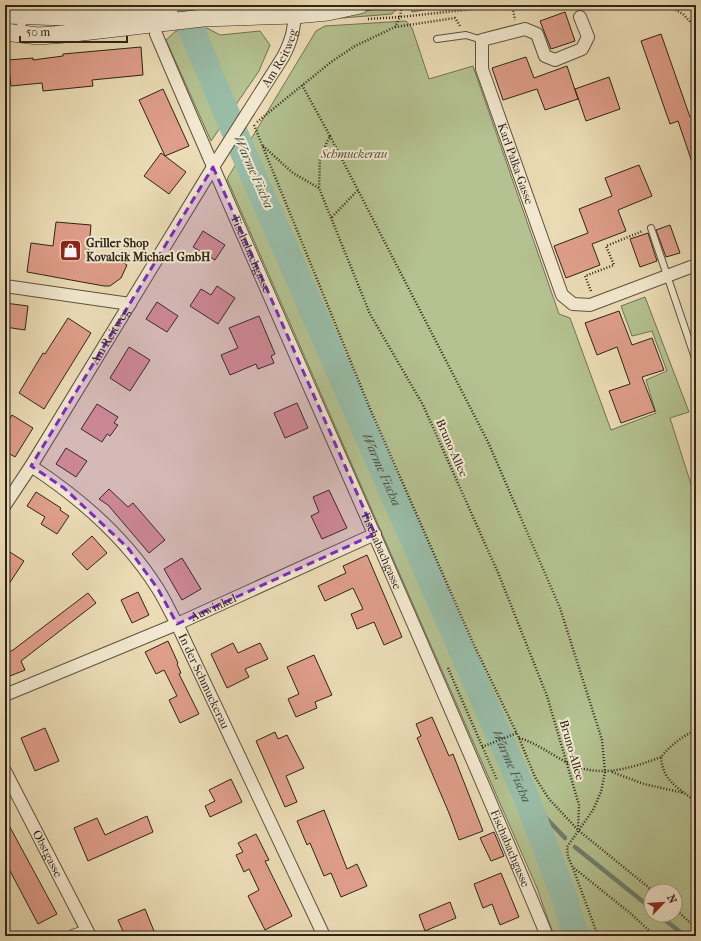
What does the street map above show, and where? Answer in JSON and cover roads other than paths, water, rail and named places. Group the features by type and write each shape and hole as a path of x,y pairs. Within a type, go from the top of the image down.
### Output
{"main road":[{"path":"201,13 227,5"},
{"path":"17,18 38,36 171,16 201,13 294,10 328,12 360,5"},
{"path":"17,18 67,17 140,12 171,16"}],"street":[{"name":"Am Reitweg","path":"5,505 9,490 31,466 213,167 227,146 249,122 291,41 294,10"},
{"path":"482,40 525,29 537,34 545,56 555,60 582,49 588,37 580,17"},
{"path":"156,34 213,167"},
{"name":"Karl Palka-Gasse","path":"482,40 482,69 562,295 573,304 590,305 696,265"},
{"name":"Fischabachgasse","path":"213,167 470,751 547,936"},
{"path":"5,286 130,304"},
{"name":"In der Schmuckerau","path":"31,466 64,488 95,514 128,548 158,588 177,624 324,936"},
{"name":"Auwinkel","path":"5,695 177,624 375,534"},
{"name":"Obstgasse","path":"5,771 89,933"},
{"path":"73,936 89,933"}],"lane":[{"path":"63,5 86,10 125,9 140,12"},
{"path":"437,39 466,35 482,40"},
{"path":"651,228 696,361"}],"waterway":[{"name":"Warme Fischa","path":"181,5 243,152 526,797 563,893 576,936"},
{"path":"526,797 565,838"},
{"path":"575,847 643,902"},
{"path":"669,923 685,936"}],"place":[{"name":"Griller Shop Kovalcik Michael GmbH","path":"70,250"}],"park label":[{"name":"Schmuckerau","path":"354,154"}]}
